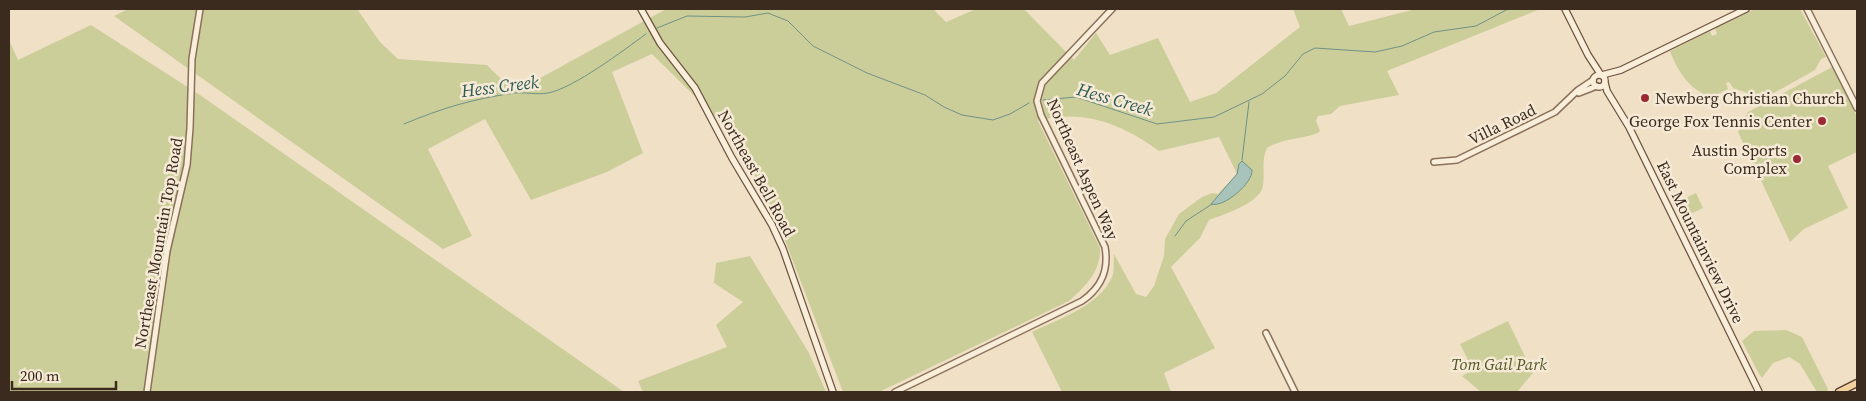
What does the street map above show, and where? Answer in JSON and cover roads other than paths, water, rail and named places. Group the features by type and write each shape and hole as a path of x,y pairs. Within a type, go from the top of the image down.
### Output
{"main road":[{"name":"Northeast Bell Road","path":"642,9 660,43 695,88 732,158 772,225 783,249 832,392"},
{"name":"East Mountainview Drive","path":"1565,9 1615,105 1629,127 1760,392"},
{"path":"1594,79 1603,79 1746,9"},
{"name":"East Mountainview Drive","path":"1588,55 1594,79 1610,102 1615,105"},
{"path":"1598,86 1603,79"},
{"path":"1839,392 1857,384"}],"street":[{"name":"Northeast Mountain Top Road","path":"147,392 167,251 187,165 192,59 200,9"},
{"name":"Northeast Aspen Way","path":"895,392 1082,300 1100,284 1106,268 1105,247 1041,115 1037,101 1042,83 1112,9"},
{"path":"1808,9 1857,108"},
{"name":"Villa Road","path":"1434,162 1457,160 1556,112 1594,79"},
{"name":"Villa Road","path":"1576,94 1598,86"},
{"path":"1266,333 1295,392"}],"water":[{"path":"1242,161 1252,170 1243,188 1223,202 1211,204 1237,174 1239,164"}],"waterway":[{"name":"Hess Creek","path":"1043,100 1076,97 1157,124 1214,117 1262,94 1285,76 1303,54 1315,48 1375,52 1402,46 1434,32 1476,26 1508,9"},
{"name":"Hess Creek","path":"657,28 687,16 745,17 768,13 788,21 813,46 867,73 925,95 944,107 962,115 993,120 1010,114 1029,103"},
{"name":"Hess Creek","path":"404,124 431,113 471,101 514,93 544,94 559,90 598,68 646,34"},
{"path":"1242,160 1249,102"},
{"path":"1175,236 1186,221 1212,204"}],"place":[{"name":"Newberg Christian Church","path":"1645,98"},
{"name":"George Fox Tennis Center","path":"1822,121"},
{"name":"Austin Sports Complex","path":"1797,159"}],"park label":[{"name":"Tom Gail Park","path":"1499,364"}]}
